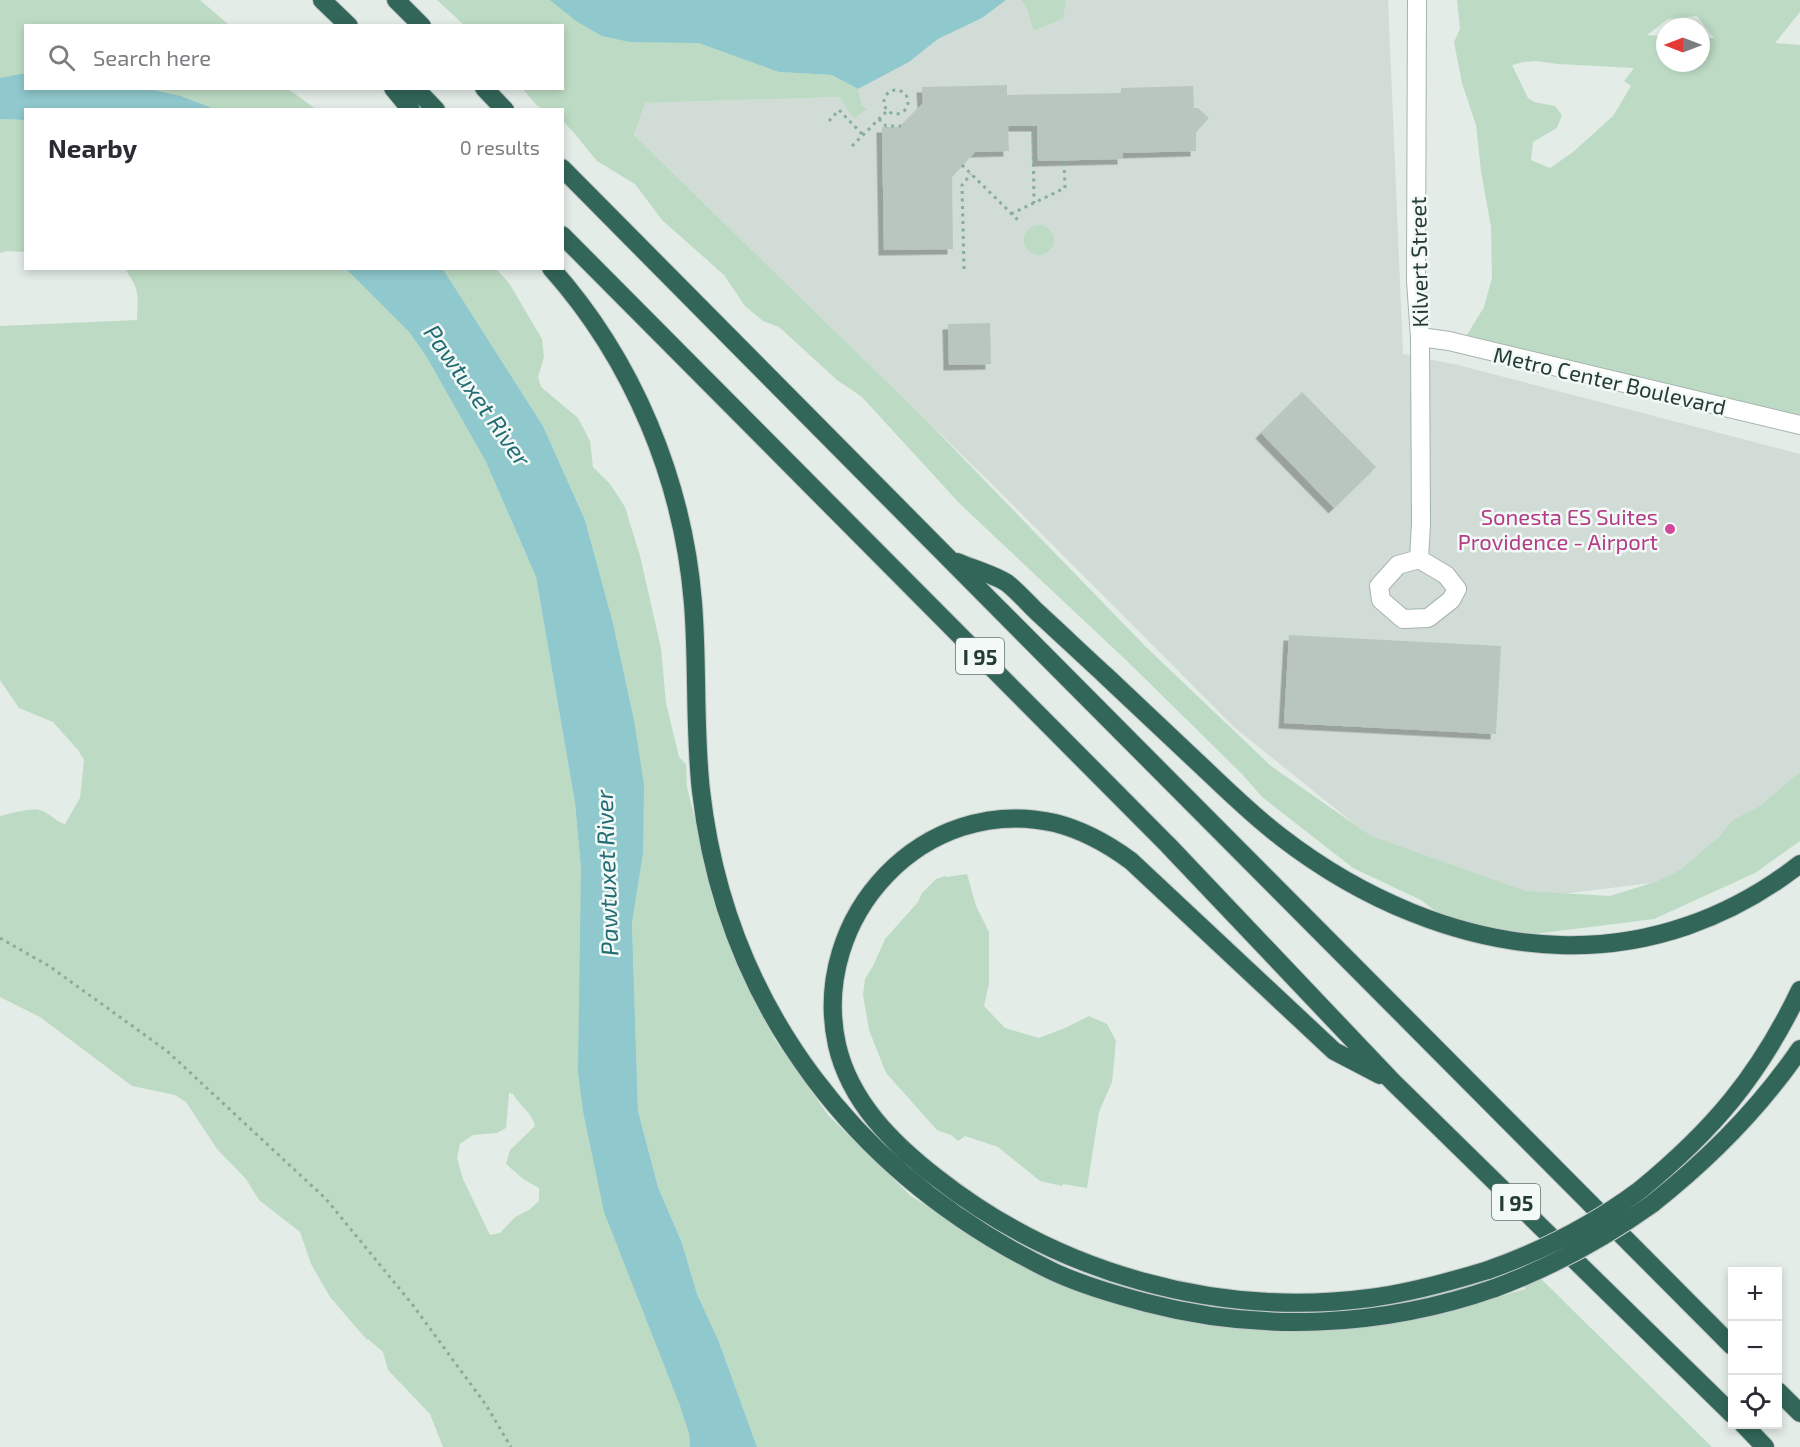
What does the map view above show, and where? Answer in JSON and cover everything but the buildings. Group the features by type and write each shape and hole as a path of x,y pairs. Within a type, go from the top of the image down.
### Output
{"highway":[{"path":"315,0 336,24"},
{"path":"322,0 347,24"},
{"path":"396,0 420,24"},
{"path":"395,90 409,108"},
{"path":"417,90 434,108"},
{"path":"486,90 503,108"},
{"name":"I 95","path":"564,170 1728,1342"},
{"name":"I 95","path":"564,237 1168,845 1394,1082 1728,1410"},
{"path":"553,270 580,302 616,356 630,382 654,436 673,494 686,552 693,601 701,791 723,898 763,999 792,1047 837,1108 862,1137 945,1208 1004,1246 1066,1277 1097,1288 1158,1306 1245,1320 1337,1321 1394,1314 1462,1299 1527,1276 1581,1249 1628,1221 1682,1154 1740,1092 1771,1046 1800,990"},
{"path":"949,560 1006,582 1228,790 1295,848 1355,886 1441,923 1479,934 1525,943 1575,946 1623,942 1674,931 1722,913 1768,888 1800,864"},
{"path":"1394,1082 1334,1051 1131,861 1102,841 1054,823 1022,819 984,822 947,833 913,851 883,877 860,908 850,925 837,964 833,1005 838,1047 853,1087 873,1118 901,1147 954,1191 1013,1230 1072,1258 1130,1279 1188,1293 1248,1301 1312,1303 1370,1298 1430,1287 1488,1270 1535,1252 1617,1207 1646,1197 1683,1179 1740,1125 1764,1098 1800,1049"},
{"path":"1782,1395 1800,1413"},
{"path":"1747,1429 1765,1447"}],"street":[{"name":"Kilvert Street","path":"1417,0 1416,281 1420,337 1421,524 1419,559"},
{"name":"Metro Center Boulevard","path":"1420,337 1449,341 1800,425"}],"path":[{"path":"898,90 904,94 908,101 904,111 894,114 887,110 884,104 885,96 898,90"},
{"path":"829,121 839,110 863,135"},
{"path":"852,146 887,110"},
{"path":"904,111 910,116"},
{"path":"879,119 886,126 901,126"},
{"path":"1033,126 1034,203"},
{"path":"1011,214 1065,188 1064,161"},
{"path":"963,165 1019,221"},
{"path":"964,269 962,185 971,174"},
{"path":"0,938 48,966 167,1051 326,1199 412,1304 486,1405 511,1447"}],"shaded area":[{"path":"1006,0 1388,0 1403,354 1458,365 1800,454 1800,801 1691,878 1530,898 1387,850 1235,728 1009,501 634,135 645,103 839,97 909,62 938,39 982,18"}],"green space":[{"path":"0,0 200,0 228,24 24,24 24,74 0,78"},
{"path":"437,0 692,0 779,72 832,75 858,89 862,106 867,109 854,118 839,97 645,103 634,135 924,418 1147,648 1271,766 1371,836 1525,891 1610,896 1658,881 1680,870 1719,837 1733,820 1760,806 1800,772 1800,841 1755,873 1654,919 1534,934 1488,927 1469,927 1438,913 1421,900 1353,868 1262,797 1243,775 1127,661 960,504 862,397 837,380 779,327 763,321 745,306 724,275 662,220 635,184 597,161 564,122 564,108 543,108 532,101 524,90 564,90 564,24 463,24"},
{"path":"1021,0 1066,0 1063,18 1034,31 1026,6"},
{"path":"1457,0 1800,0 1800,12 1775,43 1800,45 1800,420 1467,335 1484,307 1492,278 1491,227 1476,125 1462,83 1454,42 1460,29","holes":["1535,61 1634,68 1624,81 1631,86 1613,116 1573,152 1550,168 1531,160 1533,142 1557,128 1562,115 1555,106 1534,102 1528,98 1512,65"]},
{"path":"154,90 289,90 315,108 212,108 181,96"},
{"path":"0,119 24,120 24,252 0,253"},
{"path":"1039,225 1050,229 1054,240 1050,251 1039,255 1028,251 1024,240 1028,229"},
{"path":"126,270 347,270 409,332 426,356 486,462 536,577 575,803 581,869 679,1403 689,1434 690,1447 443,1447 430,1414 388,1370 383,1352 367,1340 330,1297 311,1264 300,1232 259,1200 246,1179 217,1149 186,1102 175,1095 132,1086 40,1017 0,997 0,816 25,810 39,810 65,824 80,798 84,760 53,722 19,708 0,680 0,326 137,320 136,288","holes":["509,1093 513,1094 531,1117 535,1126 510,1150 506,1164 523,1179 539,1188 539,1201 529,1210 515,1217 500,1233 490,1235 463,1179 457,1158 460,1144 473,1135 497,1133 506,1128"]},
{"path":"444,270 497,270 509,283 542,339 544,357 538,377 541,387 578,418 590,441 593,467 610,484 625,507 640,556 661,648 666,703 679,757 686,764 687,787 715,901 775,1040 828,1115 911,1196 1042,1277 1098,1299 1213,1325 1314,1331 1440,1314 1525,1289 1522,1275 1532,1270 1712,1447 757,1447 719,1342 697,1294 682,1243 658,1187 638,1111 632,923 643,854 634,720 613,623 585,520 543,426"},
{"path":"967,874 976,906 989,932 989,984 984,1006 1005,1028 1039,1038 1089,1016 1107,1024 1116,1041 1112,1082 1099,1112 1087,1188 1040,1181 998,1147 965,1136 958,1141 951,1135 937,1130 886,1073 869,1030 863,995 865,979 885,939 936,879"}],"water":[{"path":"550,0 1006,0 982,18 938,39 909,62 858,89 832,75 779,72 699,43 630,42 602,36 576,21"},
{"path":"24,74 24,90 154,90 181,96 212,108 24,108 24,120 0,119 0,78"},
{"name":"Pawtuxet River","path":"347,270 444,270 543,426 585,520 613,623 634,720 644,785 643,854 632,923 638,1111 658,1187 682,1243 697,1294 719,1342 757,1447 690,1447 689,1434 679,1403 604,1212 583,1111 578,1072 581,869 575,803 536,577 486,462 426,356 409,332"}],"place":[{"name":"Sonesta ES Suites Providence - Airport","path":"1670,529"}]}
